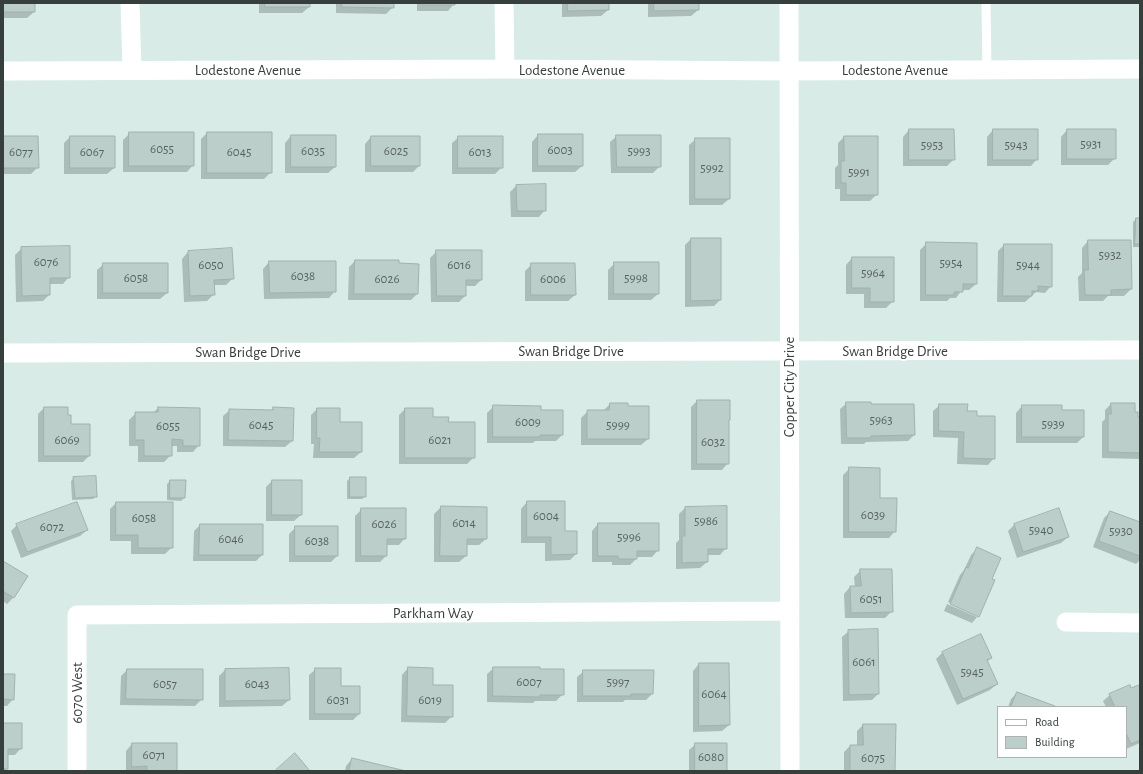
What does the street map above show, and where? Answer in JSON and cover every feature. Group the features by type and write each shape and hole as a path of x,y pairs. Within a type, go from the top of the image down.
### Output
{"street":[{"path":"130,3 132,70"},
{"path":"504,3 505,69"},
{"name":"Copper City Drive","path":"788,3 790,771"},
{"name":"Lodestone Avenue","path":"3,71 505,69 789,71 1140,69"},
{"name":"Swan Bridge Drive","path":"3,353 1140,350"},
{"name":"Parkham Way","path":"77,615 790,611"},
{"name":"6070 West","path":"77,615 78,771"},
{"path":"1066,622 1140,623"}],"lane":[{"path":"986,3 987,70"}],"building":[{"path":"3,3 35,3 35,12 3,12"},
{"path":"265,3 310,3 310,7 265,7"},
{"path":"342,3 394,3 394,8 342,7"},
{"path":"423,3 455,3 455,5 423,5"},
{"path":"568,3 609,3 609,10 568,11"},
{"path":"654,3 699,3 699,10 654,11"},
{"path":"909,129 954,129 955,160 909,160"},
{"path":"993,129 1038,129 1038,160 993,160"},
{"path":"1067,129 1116,129 1116,159 1067,159"},
{"path":"129,132 194,132 194,166 129,166"},
{"path":"207,132 272,132 272,173 207,173"},
{"path":"538,134 583,134 583,166 538,166"},
{"path":"291,135 336,135 336,167 291,167"},
{"path":"616,135 661,135 661,167 617,167"},
{"path":"3,136 38,136 39,168 3,168"},
{"path":"70,136 115,136 115,168 70,168"},
{"path":"371,136 420,136 420,166 371,166"},
{"path":"458,136 503,136 503,168 458,168"},
{"path":"844,136 878,136 878,195 846,195 846,183 841,183 841,161 844,161"},
{"path":"695,138 730,138 730,199 695,199"},
{"path":"546,184 546,211 517,211 516,185"},
{"path":"1136,218 1140,218 1140,244 1135,244"},
{"path":"691,238 721,238 721,300 691,301"},
{"path":"1088,240 1131,240 1132,289 1111,290 1111,295 1085,295 1084,270 1088,270"},
{"path":"926,242 977,243 977,284 963,284 963,292 954,292 954,295 926,295"},
{"path":"1004,244 1052,244 1052,287 1038,286 1038,291 1032,291 1032,296 1003,296"},
{"path":"70,246 70,278 50,278 50,295 22,296 21,247"},
{"path":"232,248 234,279 214,280 215,295 190,296 188,251"},
{"path":"436,250 482,250 482,280 466,280 466,296 437,296"},
{"path":"852,257 894,257 894,302 870,302 870,288 852,288"},
{"path":"355,260 399,260 399,263 419,264 418,294 354,294"},
{"path":"269,261 336,261 336,292 270,293"},
{"path":"614,262 659,262 659,294 614,294"},
{"path":"103,263 168,263 168,293 103,293"},
{"path":"531,263 575,263 576,295 531,295"},
{"path":"697,400 730,400 729,464 697,464"},
{"path":"846,402 871,402 871,404 914,404 915,435 847,438"},
{"path":"610,403 628,403 628,406 649,406 649,439 587,439 587,410 609,410"},
{"path":"1111,403 1135,403 1135,412 1138,412 1138,417 1140,417 1140,453 1108,452 1108,414 1111,414"},
{"path":"939,404 968,404 967,411 977,411 977,416 995,416 995,459 963,458 964,432 939,431"},
{"path":"493,405 541,406 541,410 563,410 563,435 540,435 540,437 493,437"},
{"path":"1022,405 1062,405 1062,410 1084,410 1084,437 1022,437"},
{"path":"44,407 68,407 68,415 71,415 71,424 90,424 90,456 44,456"},
{"path":"158,407 200,408 200,446 183,446 183,440 172,439 172,456 144,456 144,440 135,440 135,412 158,412"},
{"path":"273,407 294,408 293,441 228,440 229,409 273,410"},
{"path":"317,408 340,408 340,422 362,422 362,452 319,452 320,438 317,438"},
{"path":"405,408 433,408 433,417 449,417 448,422 475,422 475,458 405,458"},
{"path":"849,467 880,468 880,498 897,498 896,532 849,532"},
{"path":"96,476 97,497 75,498 73,477"},
{"path":"350,477 366,477 366,497 350,497"},
{"path":"170,480 186,480 185,498 170,498"},
{"path":"272,480 302,480 302,515 272,515"},
{"path":"527,501 565,501 565,531 577,531 577,554 551,555 551,537 527,537"},
{"path":"77,502 88,530 27,552 16,524"},
{"path":"116,502 173,502 173,548 138,548 138,535 116,535"},
{"path":"441,506 487,507 487,539 467,539 467,556 440,556"},
{"path":"727,506 727,549 708,549 708,562 682,563 682,536 685,536 685,507"},
{"path":"361,508 406,508 406,539 387,539 387,556 361,556"},
{"path":"1059,508 1069,537 1023,552 1014,524"},
{"path":"1110,511 1140,522 1140,556 1099,541"},
{"path":"598,523 659,523 659,551 637,551 637,559 618,559 618,556 598,556"},
{"path":"200,524 263,524 263,555 199,555"},
{"path":"295,526 338,526 338,556 295,556"},
{"path":"977,547 1001,558 992,579 995,580 979,617 950,604 966,567 968,568"},
{"path":"3,561 28,576 14,598 3,591"},
{"path":"860,569 892,569 893,612 851,613 850,586 861,586"},
{"path":"878,629 879,694 849,695 848,630"},
{"path":"981,634 992,658 987,660 998,684 963,699 942,652"},
{"path":"699,663 729,663 730,725 699,726"},
{"path":"408,667 433,668 433,685 453,685 453,717 407,716"},
{"path":"493,667 540,667 540,669 564,669 564,695 540,695 540,697 493,696"},
{"path":"289,668 290,700 225,701 225,669"},
{"path":"315,668 341,668 341,686 360,686 360,714 315,714"},
{"path":"127,669 203,669 203,700 126,699"},
{"path":"583,670 654,670 653,694 631,694 631,696 583,696"},
{"path":"3,674 15,674 14,700 3,699"},
{"path":"1130,685 1131,688 1139,685 1140,740 1131,744 1127,735 1127,706 1115,706 1109,694"},
{"path":"1017,692 1055,706 1011,706"},
{"path":"3,723 22,723 22,749 8,749 8,769 3,769"},
{"path":"863,724 896,724 895,771 850,771 850,745 863,745"},
{"path":"132,743 177,743 177,771 147,771 147,766 132,767"},
{"path":"695,743 727,743 727,771 695,771"},
{"path":"295,753 310,771 276,770"},
{"path":"352,758 406,771 349,771"}]}
